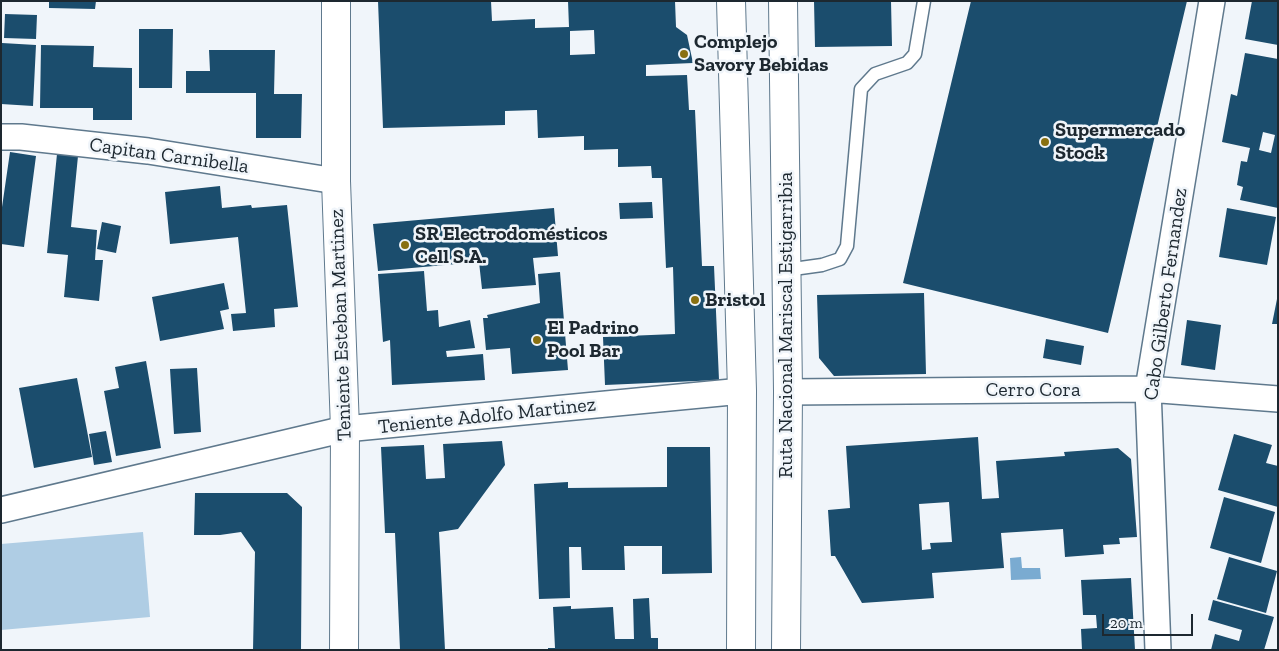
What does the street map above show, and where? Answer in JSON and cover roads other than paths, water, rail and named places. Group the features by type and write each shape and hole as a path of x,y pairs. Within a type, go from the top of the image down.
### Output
{"main road":[{"name":"Teniente Esteban Martinez","path":"336,1 336,181 345,429 344,650"},
{"path":"731,1 742,391 741,650"},
{"name":"Ruta Nacional Mariscal Estigarribia","path":"783,1 788,392 786,650"}],"street":[{"name":"Cabo Gilberto Fernandez","path":"1158,650 1148,389 1212,1"},
{"name":"Capitan Carnibella","path":"1,137 21,137 148,151 336,181"},
{"name":"Cerro Cora","path":"788,392 1148,389 1278,399"},
{"name":"Teniente Adolfo Martinez","path":"1,510 345,429 742,391"}],"lane":[{"path":"786,270 822,265 840,259 846,246 861,89 875,74 907,63 915,54 924,1"}],"place":[{"name":"Complejo Savory Bebidas","path":"684,54"},
{"name":"Supermercado Stock","path":"1045,142"},
{"name":"SR Electrodomésticos Cell S.A.","path":"405,245"},
{"name":"Bristol","path":"695,300"},
{"name":"El Padrino Pool Bar","path":"537,340"}]}
